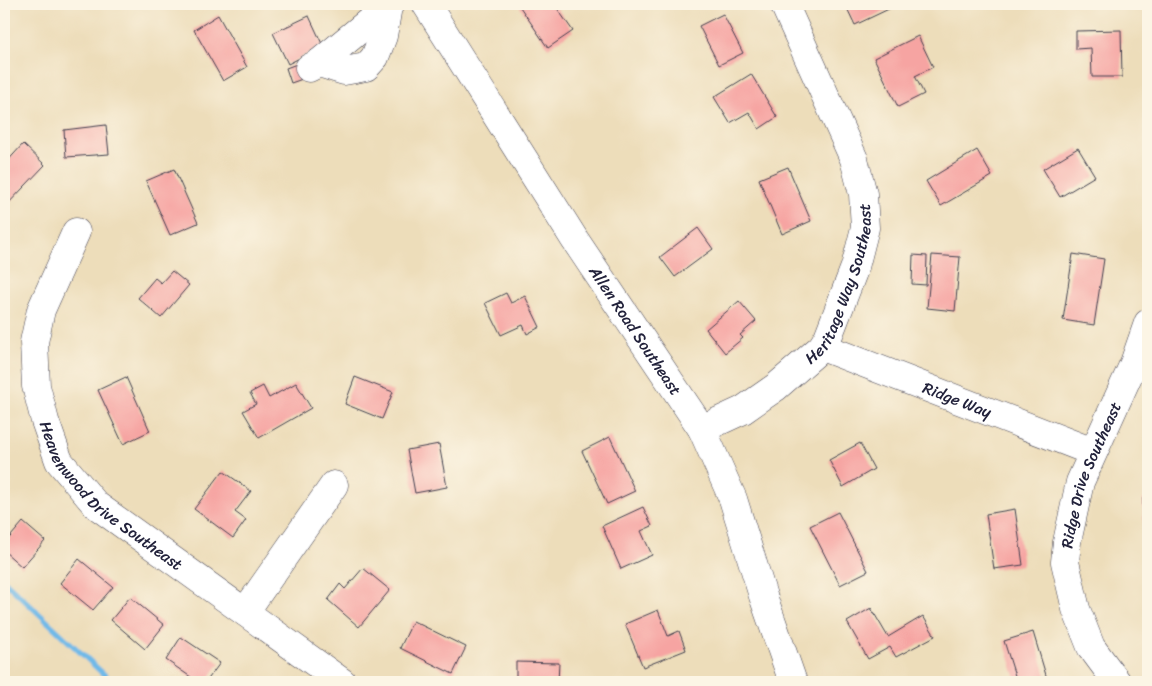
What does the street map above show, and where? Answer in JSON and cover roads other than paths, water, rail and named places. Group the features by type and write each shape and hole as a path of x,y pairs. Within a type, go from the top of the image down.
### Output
{"street":[{"name":"Allen Road Southeast","path":"426,4 575,240 702,429 732,499 793,682"},
{"name":"Heritage Way Southeast","path":"702,429 743,410 776,387 822,347 855,267 865,228 863,194 854,159 784,4"},
{"path":"314,66 344,71 366,67 375,57 383,36 389,5"},
{"name":"Heavenwood Drive Southeast","path":"76,232 40,310 34,342 36,386 59,461 96,505 342,682"},
{"name":"Ridge Drive Southeast","path":"1117,682 1091,647 1074,603 1065,562 1067,542 1080,482 1134,363 1148,323"},
{"name":"Ridge Way","path":"822,347 1093,452"},
{"path":"245,612 334,486"}],"waterway":[{"path":"4,581 112,682"}]}
